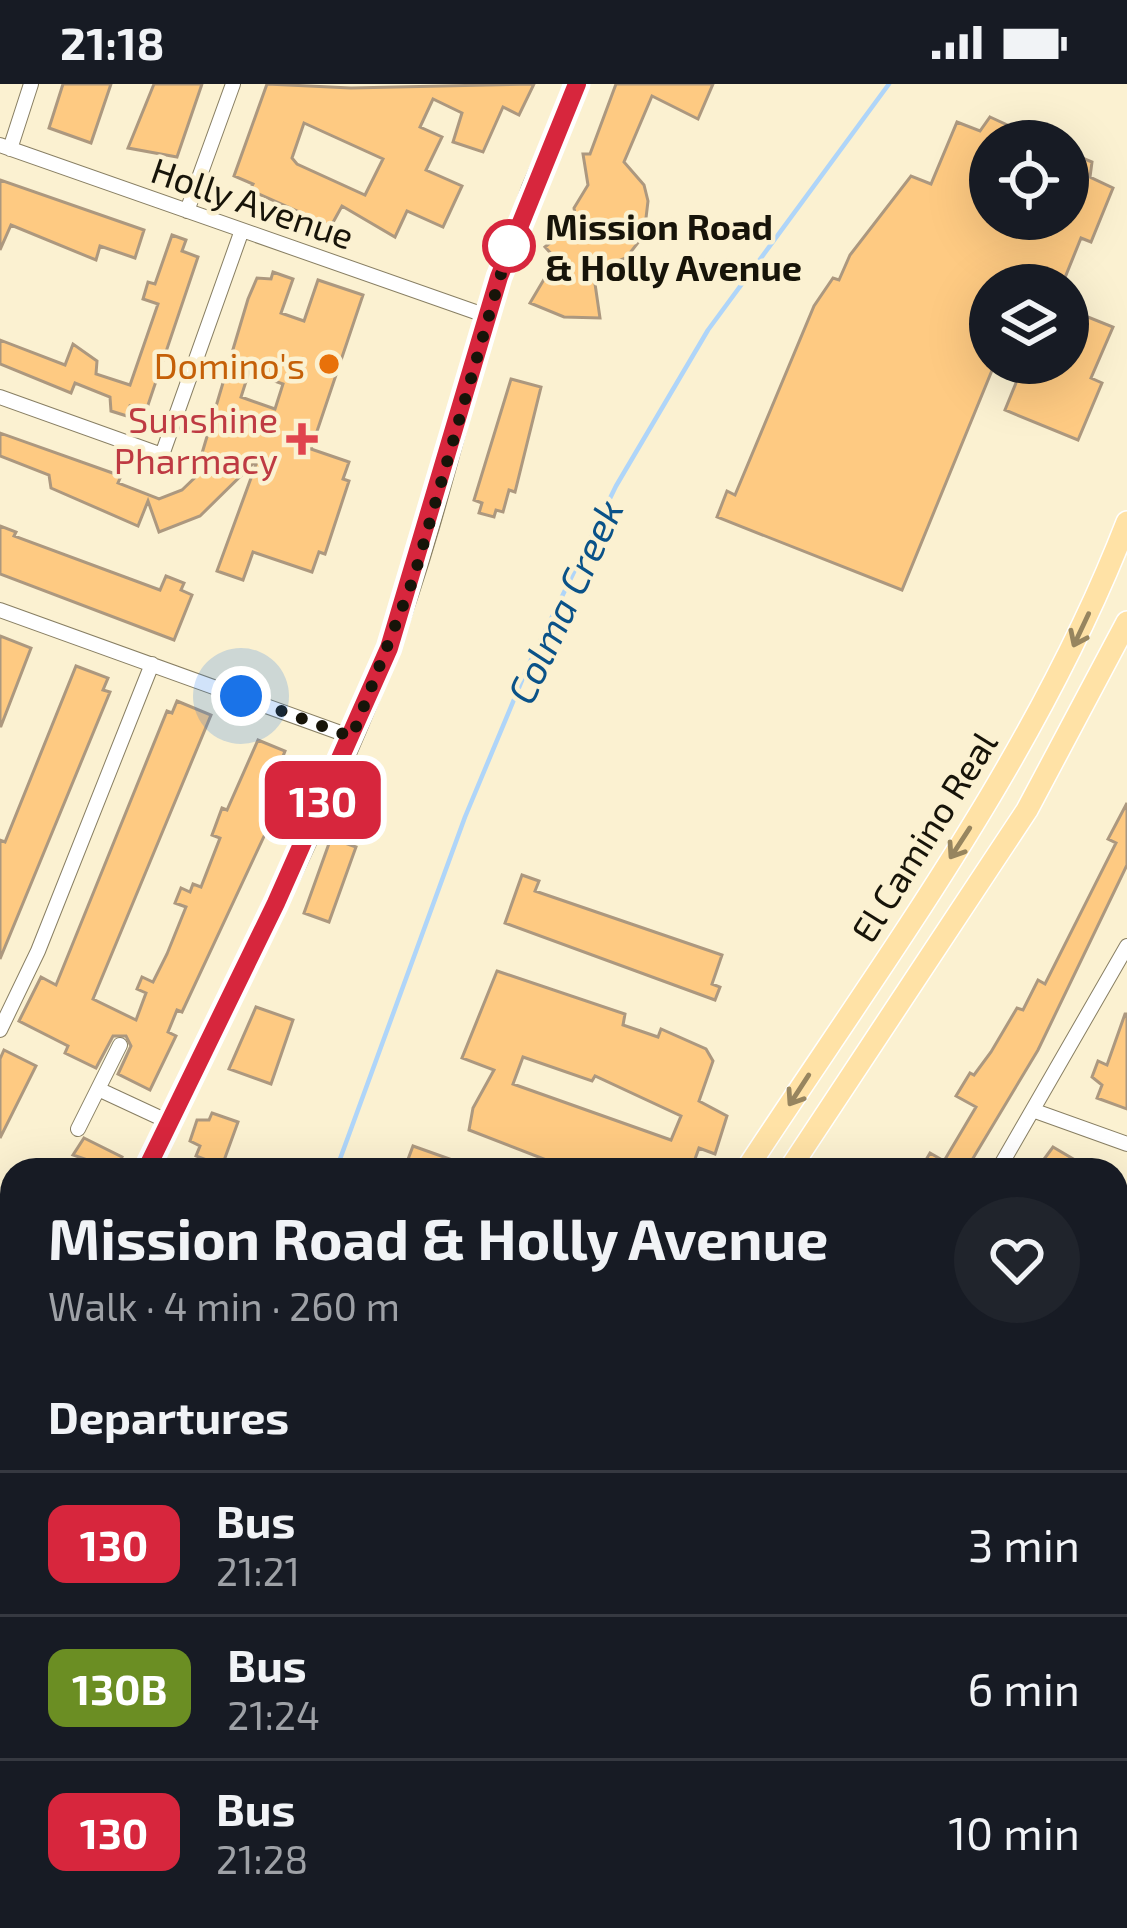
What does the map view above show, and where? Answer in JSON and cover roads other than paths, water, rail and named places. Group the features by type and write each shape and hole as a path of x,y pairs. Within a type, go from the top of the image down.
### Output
{"main road":[{"path":"152,1158 352,737 422,553 487,316"},
{"name":"El Camino Real","path":"754,1158 1022,744 1076,640 1127,522"},
{"name":"El Camino Real","path":"797,1158 1054,764 1127,622"},
{"path":"1022,744 1054,764"},
{"path":"852,1010 872,1045"}],"street":[{"path":"5,147 31,84"},
{"path":"187,211 233,84"},
{"path":"487,316 533,182 577,84"},
{"name":"Holly Avenue","path":"5,147 487,316"},
{"path":"0,397 163,455 242,230"},
{"path":"0,610 352,737"},
{"path":"0,1030 38,951 152,664"},
{"path":"1006,1158 1122,965 1127,946"},
{"path":"78,1129 120,1045"},
{"path":"98,1089 169,1122"},
{"path":"1035,1111 1127,1144"}],"waterway":[{"name":"Colma Creek","path":"340,1158 465,817 528,666 616,486 708,330 889,84"}],"place":[{"name":"Mission Road & Holly Avenue","path":"509,246"},
{"name":"Domino's","path":"329,364"},
{"name":"Sunshine Pharmacy","path":"302,439"}]}
